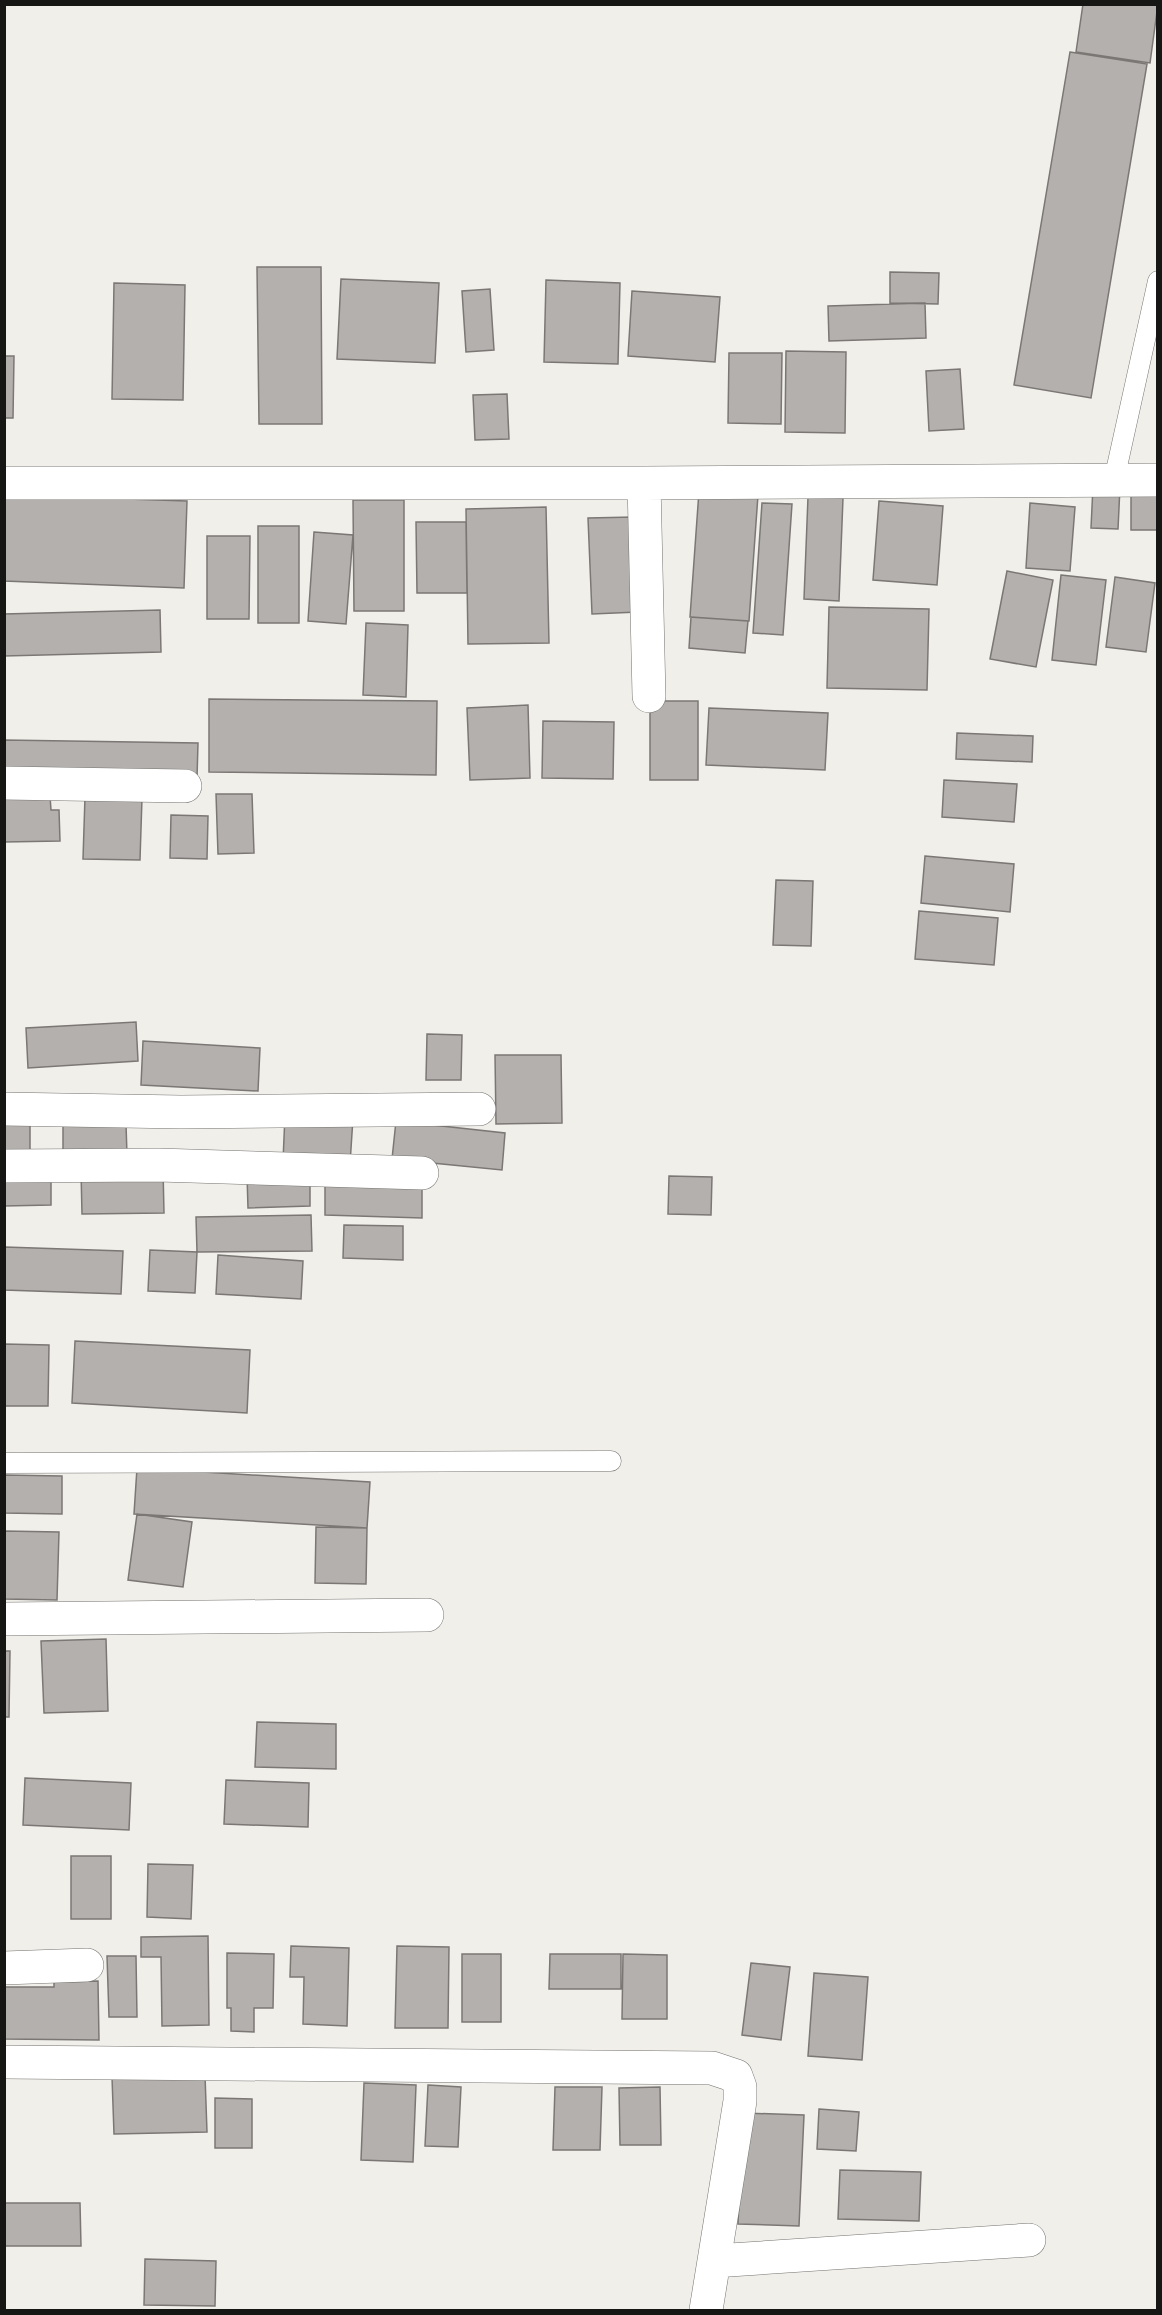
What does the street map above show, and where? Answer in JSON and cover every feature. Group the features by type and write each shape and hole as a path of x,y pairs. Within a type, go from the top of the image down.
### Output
{"street":[{"path":"4,483 1158,480"},
{"path":"644,483 649,696"},
{"path":"4,783 186,786"},
{"path":"4,1109 181,1112 479,1109"},
{"path":"4,1166 158,1165 422,1173"},
{"path":"4,1620 427,1615"},
{"path":"4,1968 87,1965"},
{"path":"4,2061 712,2068 725,2071 736,2076 740,2087 740,2101 706,2310"},
{"path":"714,2261 1029,2240"}],"lane":[{"path":"1113,480 1158,281"},
{"path":"4,1463 611,1461"}],"building":[{"path":"1083,4 1158,4 1150,63 1076,52"},
{"path":"1070,52 1147,64 1091,398 1014,385"},
{"path":"257,267 321,267 322,424 259,424"},
{"path":"890,272 939,273 938,304 890,303"},
{"path":"341,279 439,283 435,363 337,359"},
{"path":"546,280 620,283 618,364 544,362"},
{"path":"114,283 185,285 183,400 112,399"},
{"path":"490,289 494,350 466,352 462,291"},
{"path":"632,291 720,297 715,362 628,356"},
{"path":"925,303 926,338 829,341 828,306"},
{"path":"786,351 846,352 845,433 785,432"},
{"path":"729,353 782,353 781,424 728,423"},
{"path":"4,356 14,356 13,418 4,418"},
{"path":"960,369 964,429 929,431 926,371"},
{"path":"507,394 509,439 475,440 473,395"},
{"path":"1093,486 1120,487 1118,529 1091,528"},
{"path":"1157,488 1157,530 1131,530 1131,489"},
{"path":"699,491 758,495 749,621 690,617"},
{"path":"4,495 187,501 184,588 4,581"},
{"path":"808,497 843,498 839,601 804,599"},
{"path":"353,500 404,500 404,611 354,611"},
{"path":"879,501 943,506 937,585 873,580"},
{"path":"762,503 792,504 783,635 753,633"},
{"path":"1030,503 1075,507 1070,571 1026,568"},
{"path":"546,507 549,643 468,644 466,509"},
{"path":"634,517 638,612 592,614 588,518"},
{"path":"416,522 466,522 467,593 417,593"},
{"path":"258,526 299,526 299,623 258,623"},
{"path":"314,532 353,535 346,624 308,621"},
{"path":"207,536 250,536 249,619 207,619"},
{"path":"1007,571 1053,580 1036,667 990,659"},
{"path":"1061,575 1106,580 1096,665 1052,660"},
{"path":"1115,577 1155,583 1146,652 1106,647"},
{"path":"829,607 929,609 927,690 827,688"},
{"path":"160,610 161,652 4,656 4,614"},
{"path":"691,617 748,621 745,653 689,648"},
{"path":"366,623 408,625 406,697 363,695"},
{"path":"209,699 437,701 436,775 209,772"},
{"path":"650,701 698,701 698,780 650,780"},
{"path":"528,705 530,778 470,780 467,708"},
{"path":"709,708 828,713 825,770 706,765"},
{"path":"543,721 614,722 613,779 542,778"},
{"path":"957,733 1033,736 1032,762 956,759"},
{"path":"4,740 198,743 197,778 4,774"},
{"path":"944,780 1017,784 1014,822 942,817"},
{"path":"216,794 252,794 254,853 218,854"},
{"path":"4,796 50,796 51,810 59,810 60,841 4,842"},
{"path":"85,797 142,798 140,860 83,859"},
{"path":"171,815 208,816 207,859 170,858"},
{"path":"925,856 1014,864 1010,912 921,903"},
{"path":"776,880 813,881 811,946 773,945"},
{"path":"919,911 998,918 994,965 915,959"},
{"path":"136,1022 138,1061 28,1068 26,1028"},
{"path":"427,1034 462,1035 461,1080 426,1080"},
{"path":"143,1041 260,1048 258,1091 141,1085"},
{"path":"495,1055 561,1055 562,1123 496,1124"},
{"path":"285,1115 353,1118 350,1164 283,1161"},
{"path":"4,1116 30,1116 30,1153 4,1154"},
{"path":"396,1121 505,1133 502,1170 392,1159"},
{"path":"63,1124 126,1124 127,1155 63,1156"},
{"path":"163,1169 164,1213 82,1214 81,1171"},
{"path":"51,1171 51,1205 4,1206 4,1172"},
{"path":"310,1173 310,1206 248,1208 247,1175"},
{"path":"669,1176 712,1177 711,1215 668,1214"},
{"path":"325,1179 422,1181 422,1218 325,1215"},
{"path":"311,1215 312,1251 197,1252 196,1217"},
{"path":"344,1225 403,1226 403,1260 343,1258"},
{"path":"5,1247 123,1251 121,1294 4,1290"},
{"path":"150,1250 197,1252 195,1293 148,1291"},
{"path":"218,1255 303,1261 301,1299 216,1294"},
{"path":"75,1341 250,1350 247,1413 72,1403"},
{"path":"4,1344 49,1345 48,1406 4,1406"},
{"path":"137,1468 370,1482 367,1528 134,1514"},
{"path":"4,1475 62,1476 62,1514 4,1513"},
{"path":"137,1514 192,1522 183,1587 128,1580"},
{"path":"316,1527 367,1528 366,1584 315,1583"},
{"path":"4,1531 59,1532 57,1600 4,1599"},
{"path":"106,1639 108,1711 44,1713 41,1641"},
{"path":"4,1651 10,1651 9,1717 4,1717"},
{"path":"257,1722 336,1724 336,1769 255,1767"},
{"path":"25,1778 131,1783 129,1830 23,1825"},
{"path":"226,1780 309,1783 308,1827 224,1824"},
{"path":"71,1856 111,1856 111,1919 71,1919"},
{"path":"148,1864 193,1865 191,1919 147,1917"},
{"path":"208,1936 209,2025 162,2026 161,1957 141,1957 141,1937"},
{"path":"291,1946 349,1948 347,2026 303,2024 304,1977 290,1977"},
{"path":"397,1946 449,1947 448,2028 395,2028"},
{"path":"227,1953 274,1954 273,2008 254,2008 254,2032 231,2031 231,2008 227,2008"},
{"path":"462,1954 501,1954 501,2022 462,2022"},
{"path":"550,1954 621,1954 621,1989 549,1989"},
{"path":"623,1954 667,1955 667,2019 622,2019"},
{"path":"107,1956 136,1956 137,2017 109,2017"},
{"path":"751,1963 790,1967 781,2040 742,2035"},
{"path":"814,1973 868,1977 862,2060 808,2056"},
{"path":"98,1981 99,2040 4,2039 4,1987 54,1987 54,1982"},
{"path":"205,2075 207,2132 114,2134 112,2077"},
{"path":"364,2083 416,2085 413,2162 361,2160"},
{"path":"428,2085 461,2087 458,2147 425,2146"},
{"path":"555,2087 602,2087 600,2150 553,2150"},
{"path":"660,2087 661,2145 620,2145 619,2088"},
{"path":"215,2098 252,2099 252,2148 215,2148"},
{"path":"819,2109 859,2112 856,2151 817,2149"},
{"path":"743,2113 804,2115 799,2226 738,2224"},
{"path":"840,2170 921,2172 919,2221 838,2219"},
{"path":"4,2203 80,2203 81,2246 4,2246"},
{"path":"145,2259 216,2261 215,2306 144,2305"}]}
